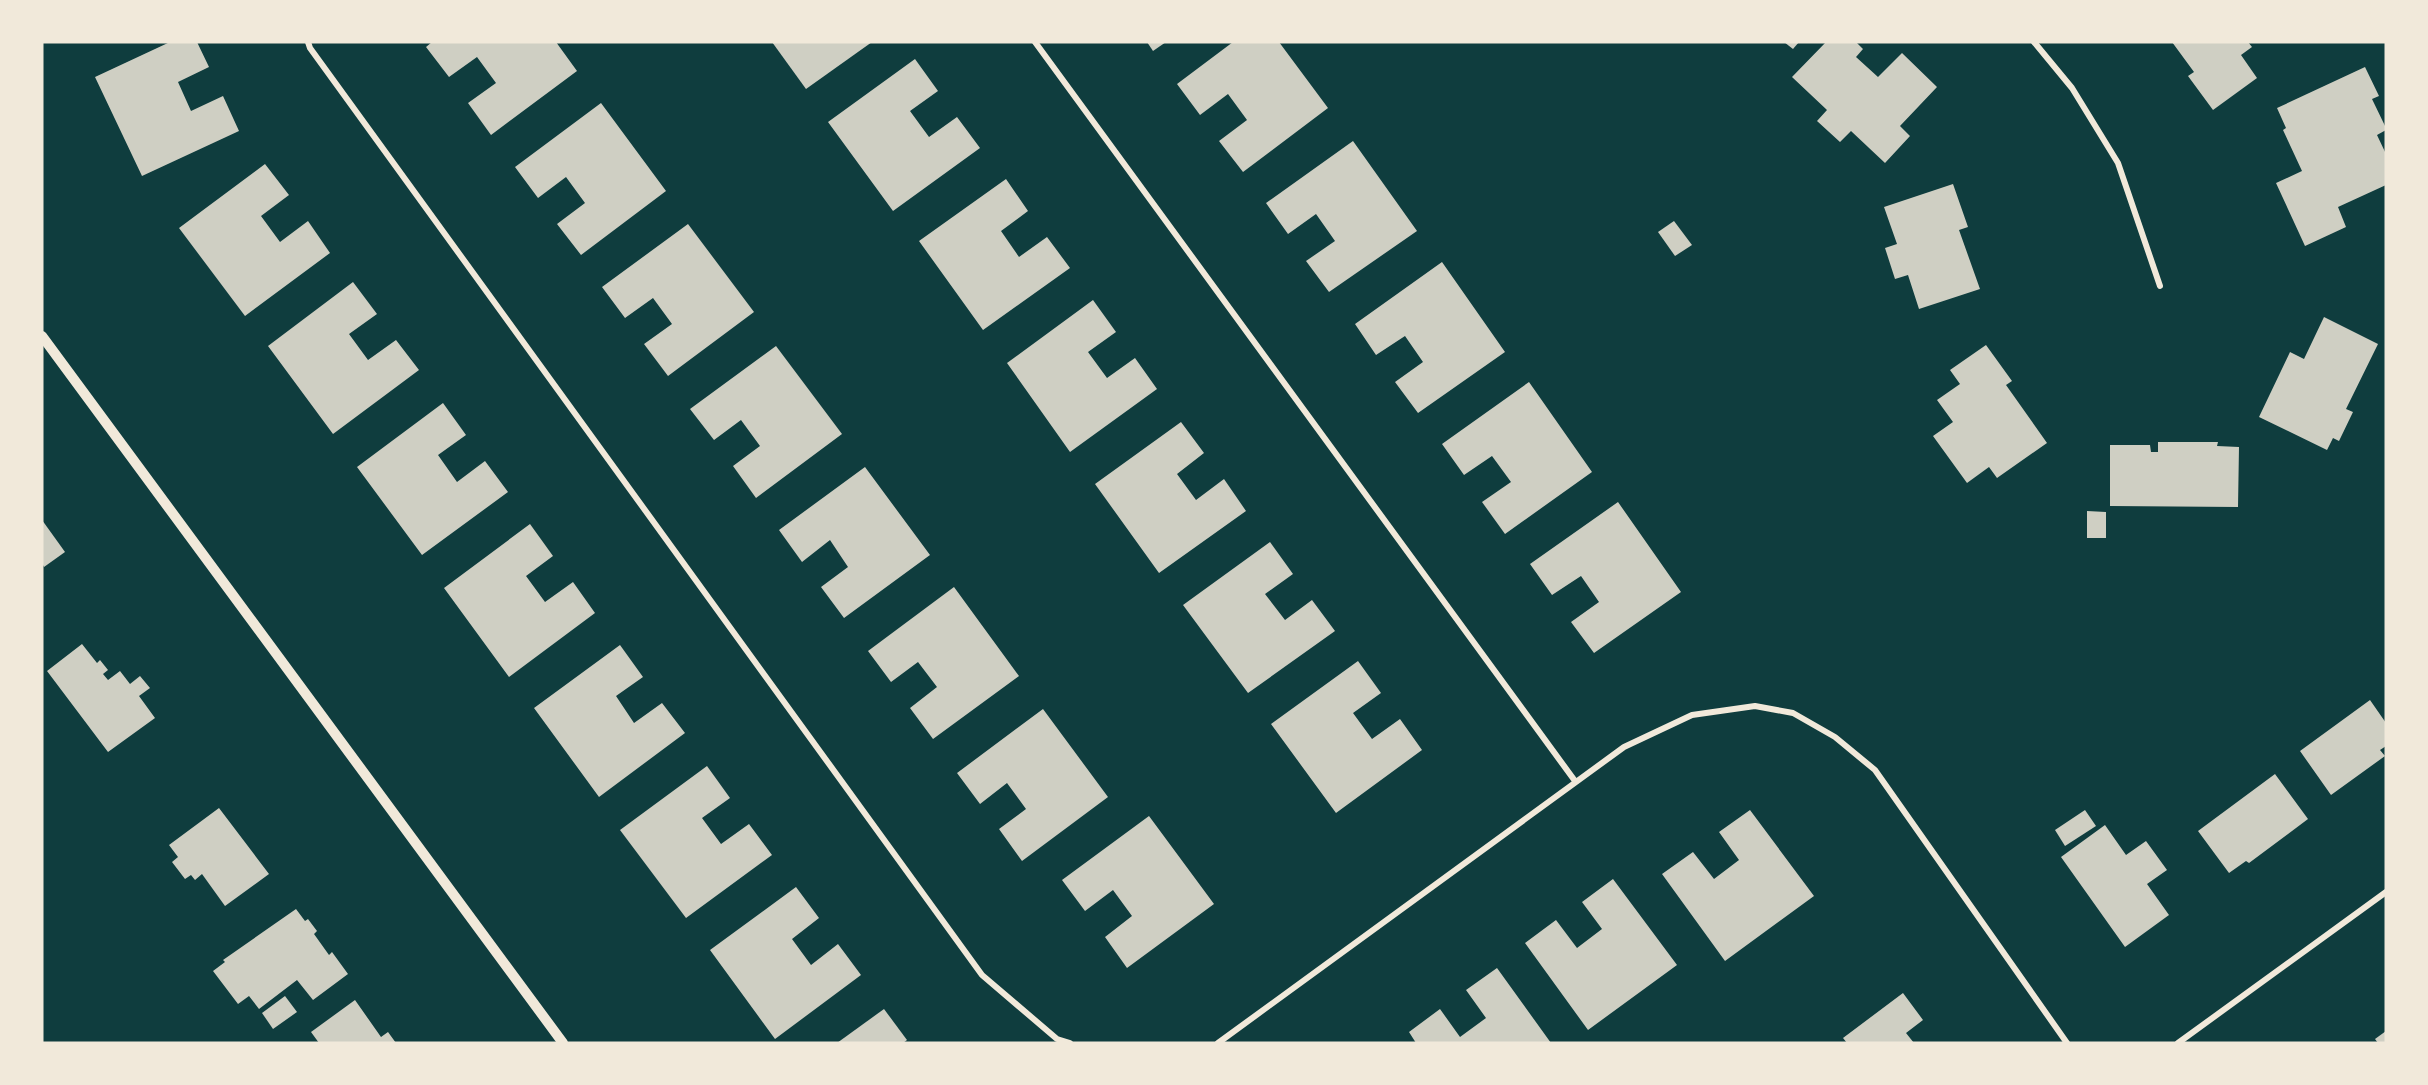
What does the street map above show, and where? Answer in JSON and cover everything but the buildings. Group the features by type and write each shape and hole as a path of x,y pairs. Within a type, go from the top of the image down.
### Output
{"street":[{"path":"308,42 317,58 982,975 1057,1039 1070,1043"},
{"path":"1035,42 1575,781"},
{"path":"2034,42 2073,88 2118,163 2160,286"},
{"path":"42,337 563,1043"},
{"path":"1218,1043 1624,747 1692,715 1755,706 1793,713 1835,737 1875,770 2067,1043"},
{"path":"2178,1043 2386,892"}]}
